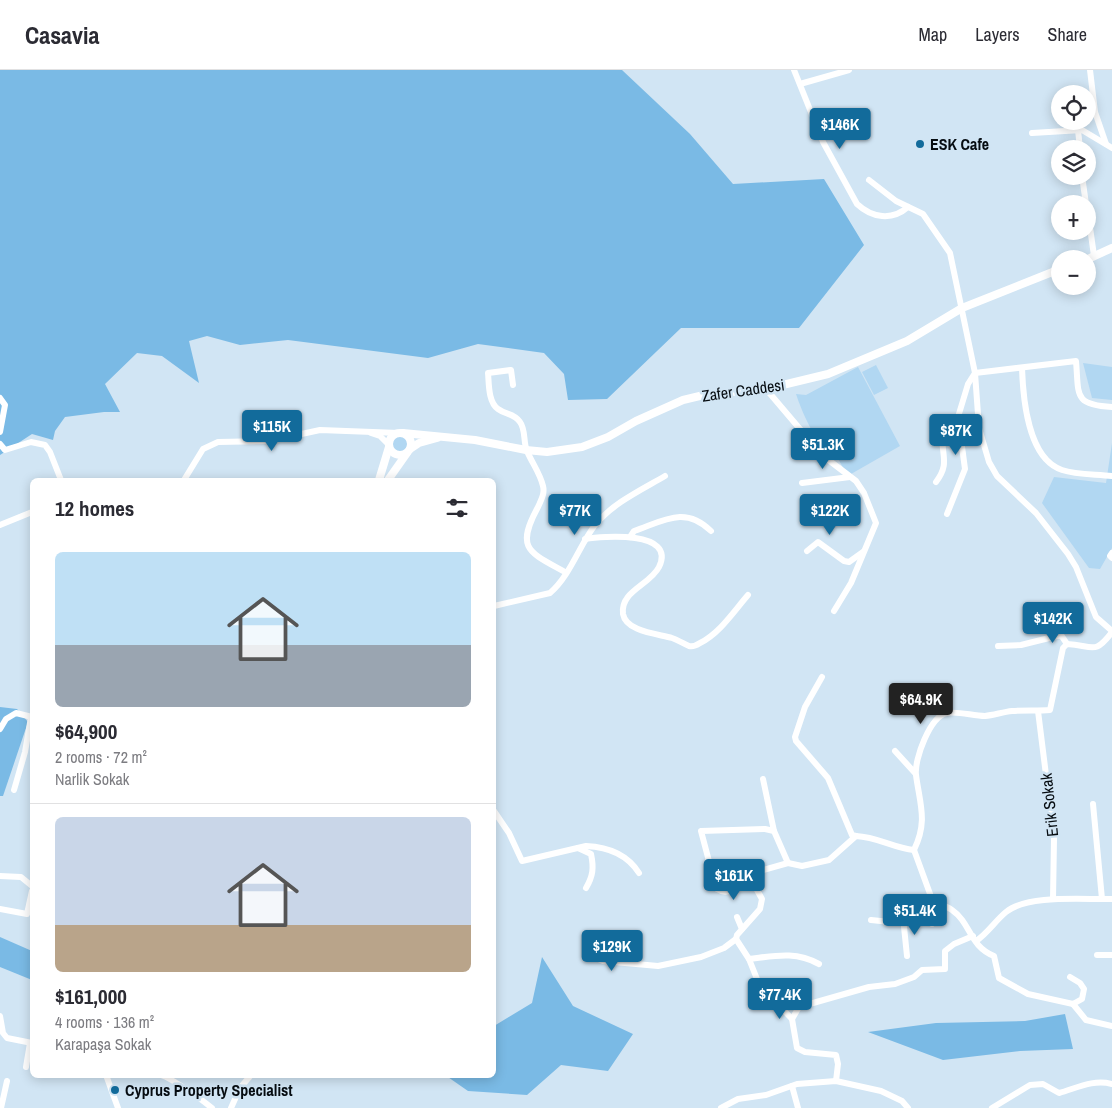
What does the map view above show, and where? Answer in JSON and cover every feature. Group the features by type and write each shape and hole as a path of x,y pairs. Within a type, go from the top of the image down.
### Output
{"street":[{"path":"794,70 823,142 857,204 873,214 884,217 901,212 908,207"},
{"path":"800,84 849,70"},
{"path":"1090,70 1095,112 1109,146"},
{"path":"1032,133 1078,130 1079,140"},
{"path":"1082,130 1109,146"},
{"path":"869,180 896,201 923,214 950,253 974,373 979,428 989,462 997,476 1036,512 1068,554 1076,567 1096,617 1112,632 1101,646 1095,648 1067,644 1061,635 1021,645 998,646"},
{"path":"1096,256 1112,248"},
{"name":"Zafer Caddesi","path":"185,478 203,449 218,442 269,441 320,430 401,433 475,440 547,452 582,447 608,437 636,421 682,400 708,394 766,389 828,374 891,349 927,331 962,308 1051,273"},
{"path":"974,373 1076,361 1078,388 1084,401 1094,406 1112,406"},
{"path":"1022,368 1028,420 1035,440 1047,459 1062,470 1112,476"},
{"path":"513,385 511,370 488,373 493,402 497,409 514,414 522,424 526,450 538,473 544,492 526,533 525,540 528,548 537,557 565,572"},
{"path":"947,514 965,469 958,417 968,384 974,373"},
{"path":"766,389 822,455 850,477 864,493 876,523 851,583 834,611"},
{"path":"0,398 5,404 0,432"},
{"path":"936,482 944,468 943,433 958,417"},
{"path":"365,432 380,436 397,455 408,451"},
{"path":"380,478 391,437 401,433 410,440 408,451 389,478"},
{"name":"Zafer Caddesi","path":"408,451 426,440 444,437"},
{"path":"0,444 5,450 31,442 45,445 50,452 60,478"},
{"path":"496,606 550,593 557,586 595,524 611,509 665,476"},
{"path":"802,483 850,477"},
{"path":"0,525 30,513"},
{"path":"630,537 634,531 674,517 685,516 696,519 711,531"},
{"path":"585,539 630,537 653,543 658,548 660,559 655,572 628,597 624,604 624,617 628,623 634,626 673,638 690,646 696,646 717,630 748,594"},
{"path":"806,551 818,542 844,561 849,562 864,552"},
{"path":"1112,553 1110,556 1112,558"},
{"path":"932,924 931,910 933,902 915,852 921,835 923,818 915,773 918,752 942,715 948,713 985,716 1011,711 1050,710 1063,648 1067,644"},
{"path":"822,677 805,707 795,737 796,742 828,778 852,835 878,839 915,852"},
{"name":"Erik Sokak","path":"1038,711 1054,839 1053,899"},
{"path":"0,729 16,713 30,716"},
{"path":"14,790 30,727"},
{"path":"896,751 915,773"},
{"path":"763,779 774,831 788,863"},
{"path":"1093,804 1102,900"},
{"path":"496,814 509,833 522,861 578,848 596,847 611,851 632,862 640,873"},
{"path":"710,864 701,831 765,828 774,831"},
{"path":"596,958 604,961 658,966 708,955 724,948 736,939 760,908 762,899 757,885 760,871 788,863 802,866 829,860 856,836"},
{"path":"578,848 591,854 593,863 592,878 586,888"},
{"path":"0,876 21,877 30,884"},
{"path":"717,889 725,892 732,891 737,886 757,885"},
{"path":"792,1019 799,1007 869,987 895,984 914,977 922,970 946,968 945,951 954,944 974,939 992,929 1007,911 1024,904 1053,899 1112,899"},
{"path":"0,909 27,914 30,900"},
{"path":"933,902 953,910 980,950 994,956 998,976 1002,980 1028,994 1073,1004 1086,1020 1112,1026"},
{"path":"871,920 890,922 931,910"},
{"path":"736,917 742,929"},
{"path":"903,917 907,956"},
{"path":"736,939 749,959 759,984 792,1019 799,1050 836,1056 838,1064 836,1081"},
{"path":"749,959 792,955 803,956 819,964"},
{"path":"1098,955 1112,955"},
{"path":"1070,977 1080,983 1084,989 1082,999 1073,1004"},
{"path":"0,1016 4,1035 10,1040 30,1043"},
{"path":"26,1068 30,1048"},
{"path":"107,1078 118,1108"},
{"path":"171,1078 181,1088 212,1108"},
{"path":"231,1108 240,1088 248,1078"},
{"path":"1,1108 7,1081"},
{"path":"721,1108 729,1106 738,1099 766,1095 804,1083 836,1081 881,1091 902,1101 908,1108"},
{"path":"992,1108 1030,1085 1037,1083 1059,1093 1084,1084 1102,1081 1112,1084"},
{"path":"792,1086 798,1108"}],"shaded area":[{"path":"0,70 622,70 690,134 733,184 824,179 864,245 799,328 681,328 607,399 568,400 564,374 544,353 478,344 428,358 288,340 240,345 207,336 189,341 199,383 162,356 137,353 105,384 120,412 65,417 55,431 53,440 32,434 0,455"},
{"path":"1083,363 1112,367 1112,400 1092,398"},
{"path":"876,365 888,388 874,395 862,372"},
{"path":"858,367 900,446 851,474 845,471 833,450 821,443 815,435 805,418 796,394 806,395"},
{"path":"400,435 406,438 409,444 406,450 400,453 394,450 391,444 394,438"},
{"path":"1112,443 1112,548 1100,569 1089,568 1042,503 1054,477 1106,483"},
{"path":"0,707 17,709 28,722 3,796 0,796"},
{"path":"0,937 30,950 30,979 0,967"},
{"path":"542,957 573,1006 633,1034 608,1071 561,1065 527,1095 468,1091 449,1078 496,1078 496,1025 532,1003"},
{"path":"1065,1014 1073,1049 1020,1051 943,1060 868,1032 936,1023 1025,1021"}],"place":[{"name":"ESK Cafe","path":"920,144"},
{"name":"Cyprus Property Specialist","path":"115,1090"}]}
